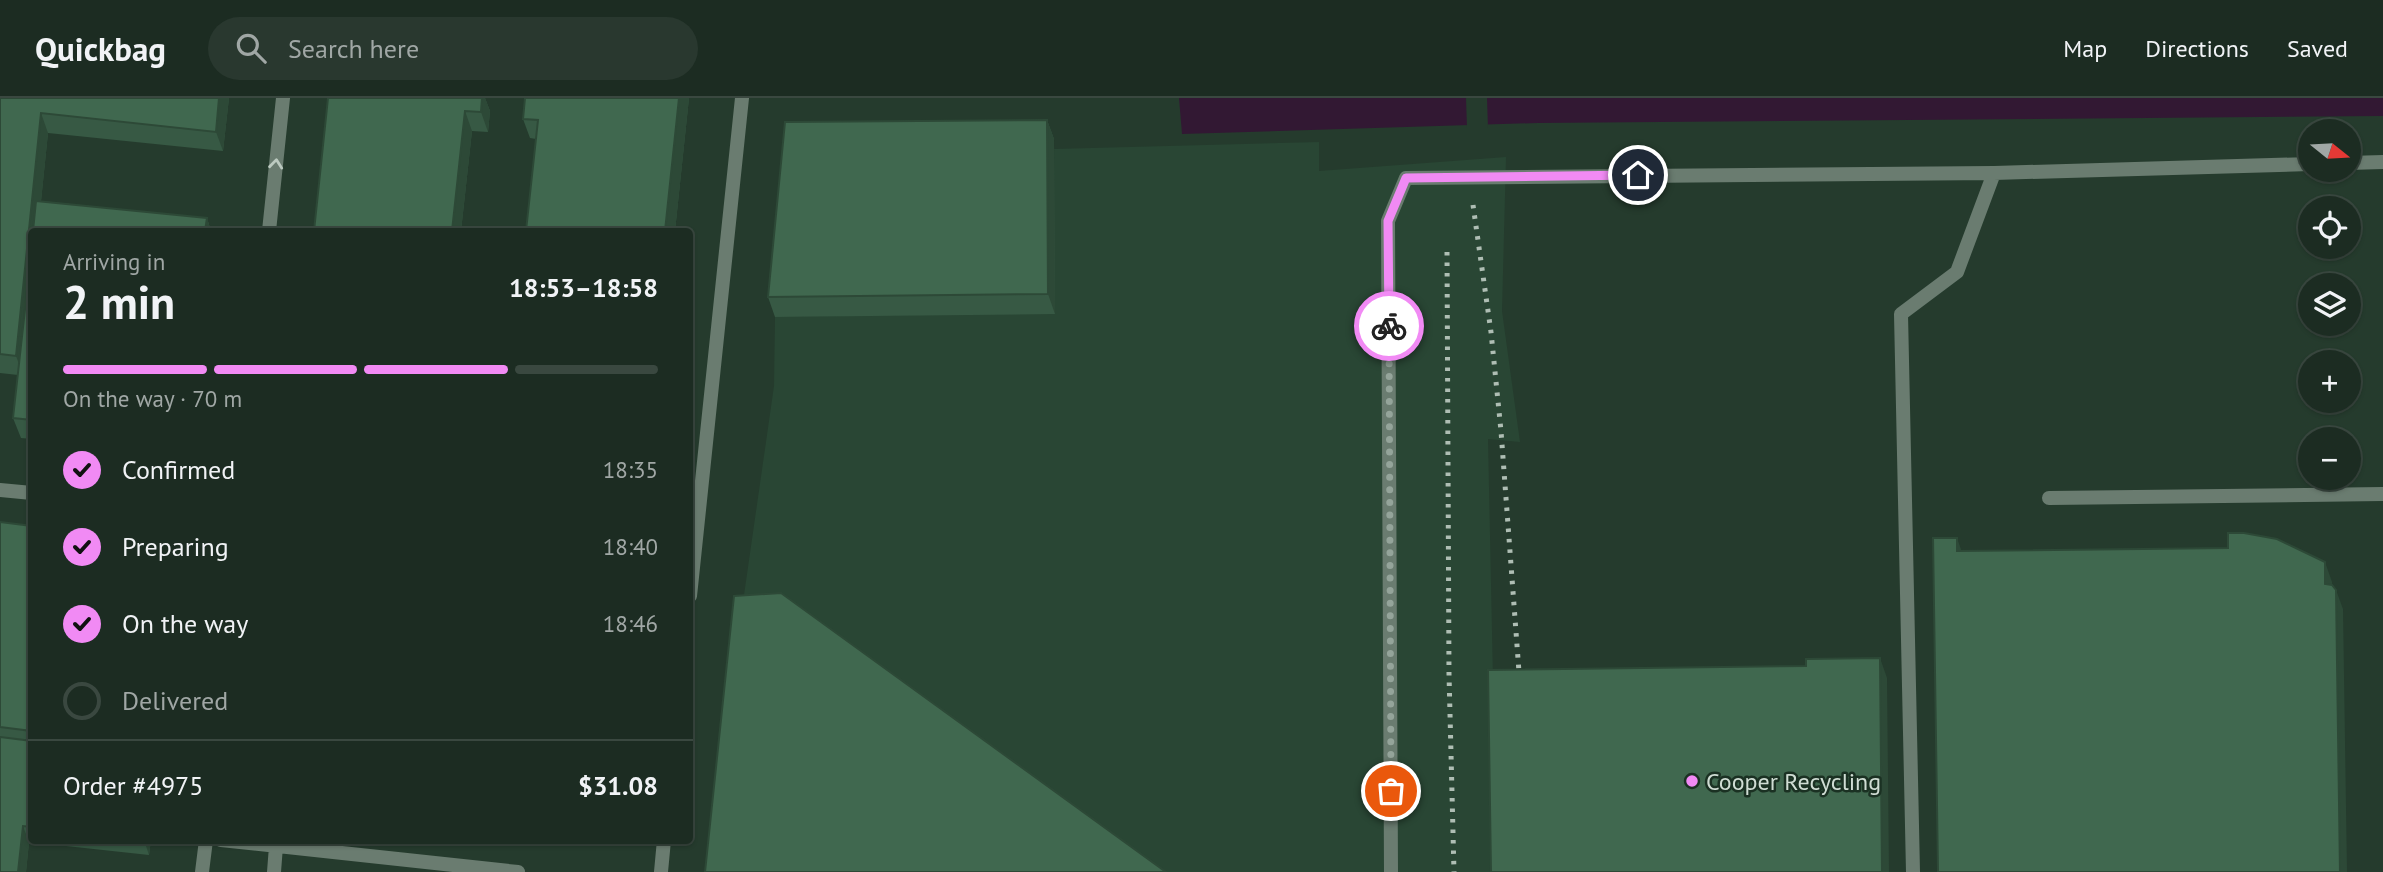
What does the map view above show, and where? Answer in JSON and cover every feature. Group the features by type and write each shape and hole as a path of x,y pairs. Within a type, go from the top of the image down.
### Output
{"street":[{"path":"269,228 283,98"},
{"path":"693,548 742,98"},
{"path":"2361,163 2383,162"},
{"path":"1391,872 1388,221 1406,178 1994,173 2298,164"},
{"path":"1913,872 1901,314 1957,272 1994,173"},
{"path":"0,490 28,494"},
{"path":"2049,498 2383,494"},
{"path":"202,872 206,844"},
{"path":"258,844 518,872"},
{"path":"661,872 664,844"},
{"path":"274,872 276,846"}],"shaded area":[{"path":"1179,98 2383,98 2383,116 1538,123 1182,134"},
{"path":"1319,142 1319,171 1506,157 1502,311 1520,442 1488,439 1497,872 1146,872 741,616 774,386 775,317 1055,313 1054,149"}],"pier":[{"path":"1466,98 1487,98 1488,128 1467,128"}],"building":[{"path":"0,98 219,98 216,132 41,113 16,356 0,354"},
{"path":"328,98 482,98 481,112 465,111 452,228 314,228"},
{"path":"525,98 679,98 665,228 526,228 538,120 523,119"},
{"path":"1047,120 1048,294 768,297 785,122"},
{"path":"36,201 207,218 205,228 33,228"},
{"path":"28,282 28,420 13,418"},
{"path":"0,522 28,526 28,730 0,727"},
{"path":"2228,533 2277,539 2325,562 2325,584 2332,585 2336,590 2340,872 1938,872 1933,538 1957,538 1957,551 2228,548"},
{"path":"781,593 1166,872 705,872 734,596"},
{"name":"Cooper Recycling","path":"1880,658 1882,872 1491,872 1488,670 1806,666 1806,659"},
{"path":"0,737 28,740 28,827 23,826 18,872 0,872"}],"railway":[{"path":"1473,205 1491,332 1501,431 1519,672"},
{"path":"1447,252 1449,674 1454,872"}],"way so far":[{"path":"1389,326 1391,791"}],"place":[{"name":"Cooper Recycling","path":"1692,781"}],"route":[{"path":"1389,326 1388,221 1406,178 1638,175"}]}
